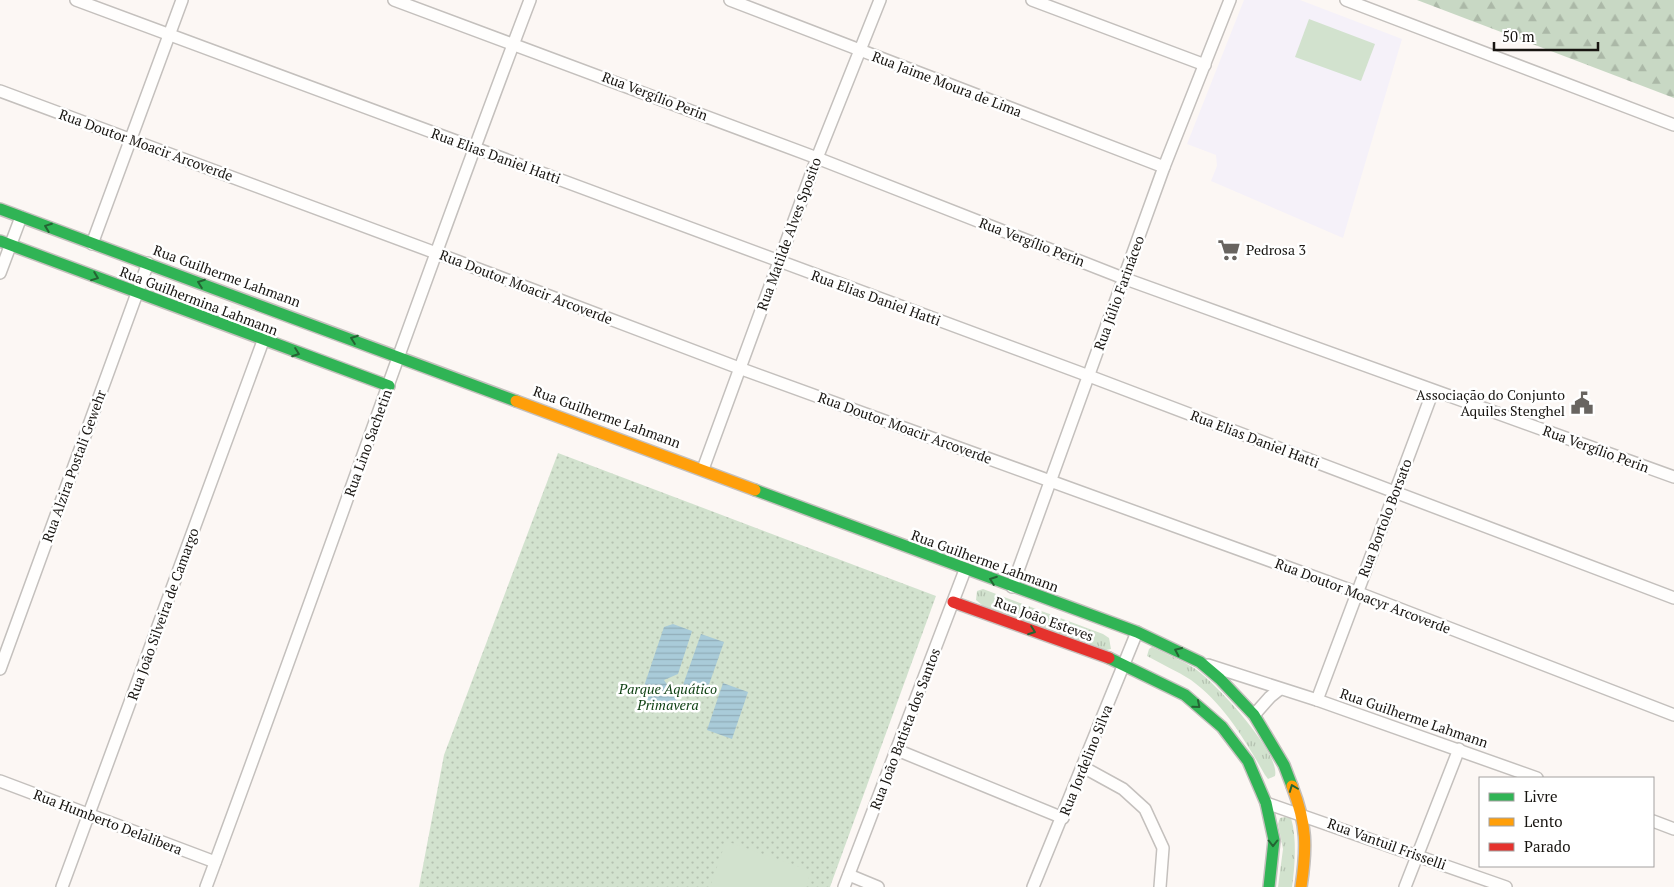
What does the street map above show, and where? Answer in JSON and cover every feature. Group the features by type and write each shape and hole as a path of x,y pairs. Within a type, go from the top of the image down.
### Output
{"street":[{"name":"Rua Elias Daniel Hatti","path":"76,0 1089,376 1674,598"},
{"path":"92,244 182,0"},
{"name":"Rua Vergílio Perin","path":"394,0 817,158 1123,278 1674,477"},
{"name":"Rua Lino Sachetin","path":"206,887 473,147 530,0"},
{"name":"Rua Jaime Moura de Lima","path":"730,0 1164,167"},
{"name":"Rua Matilde Alves Sposito","path":"703,469 817,158 880,0"},
{"path":"1032,0 1205,65"},
{"name":"Rua Júlio Farináceo","path":"1012,587 1164,167 1230,0"},
{"path":"1346,0 1674,125"},
{"name":"Rua Doutor Moacir Arcoverde","path":"0,92 130,138 739,368 1052,480"},
{"name":"Rua Guilherme Lahmann","path":"0,209 703,469 965,570 1137,632 1200,662 1317,700 1534,777"},
{"path":"0,273 5,243 21,217"},
{"name":"Rua Guilhermina Lahmann","path":"5,243 137,294 388,386"},
{"name":"Rua Alzira Postali Gewehr","path":"0,669 148,263"},
{"name":"Rua João Silveira de Camargo","path":"62,887 264,341"},
{"name":"Rua Bortolo Borsato","path":"1317,700 1433,391"},
{"name":"Rua Doutor Moacyr Arcoverde","path":"1052,480 1356,592 1674,715"},
{"name":"Rua João Batista dos Santos","path":"844,887 965,570"},
{"name":"Rua João Esteves","path":"953,602 1124,664 1185,695 1222,727 1248,760 1266,803 1274,840 1269,887"},
{"name":"Rua Jordelino Silva","path":"1033,887 1063,818 1137,632"},
{"name":"Rua Guilherme Lahmann","path":"1200,662 1220,679 1254,715 1284,765 1303,814 1306,851 1301,887"},
{"path":"1254,715 1270,696 1280,689"},
{"path":"896,750 1063,818"},
{"path":"1405,887 1459,750"},
{"path":"1083,767 1123,789 1146,808 1163,848 1160,887"},
{"name":"Rua Humberto Delalibera","path":"0,781 215,862"},
{"name":"Rua Vantuil Frisselli","path":"1266,803 1418,854 1506,887"},
{"path":"1654,821 1674,829"},
{"path":"849,875 878,887"}],"shaded area":[{"path":"1244,0 1300,0 1402,39 1343,238 1211,181 1217,166 1216,155 1187,144"}],"green space":[{"path":"1417,0 1674,0 1674,98"},
{"path":"1309,19 1375,44 1361,81 1295,57"},
{"name":"Parque Aquático Primavera","path":"558,453 936,596 830,887 419,887 444,755"},
{"path":"983,589 1103,634 1109,638 1111,649 1106,650 983,606 976,600 977,591"},
{"path":"1152,647 1194,668 1216,687 1244,718 1268,751 1274,765 1275,776 1268,779 1233,723 1214,700 1191,680 1147,656 1149,649"},
{"path":"1280,818 1291,818 1293,826 1295,843 1294,870 1292,887 1278,887 1283,849 1278,824"},
{"path":"726,841 811,871 806,887 710,887"}],"water":[{"path":"673,624 692,631 678,674 664,680 677,699 672,711 652,712 639,701 664,627"},
{"path":"701,634 724,642 706,693 683,685"},
{"path":"723,683 748,692 732,739 707,730"}],"traffic: fast":[{"path":"0,209 516,401"},
{"path":"0,241 389,386"},
{"path":"755,490 1137,632 1200,662 1220,679 1254,715 1284,765 1292,786"},
{"path":"1109,658 1185,695 1222,727 1248,761 1266,803 1274,840 1269,887"}],"traffic: slow":[{"path":"516,401 755,490"},
{"path":"1292,786 1301,813 1304,836 1305,848 1301,887"}],"traffic: jam":[{"path":"953,602 1109,658"}],"place":[{"name":"Pedrosa 3","path":"1229,250"},
{"name":"Associação do Conjunto Aquiles Stenghel","path":"1582,403"}]}
